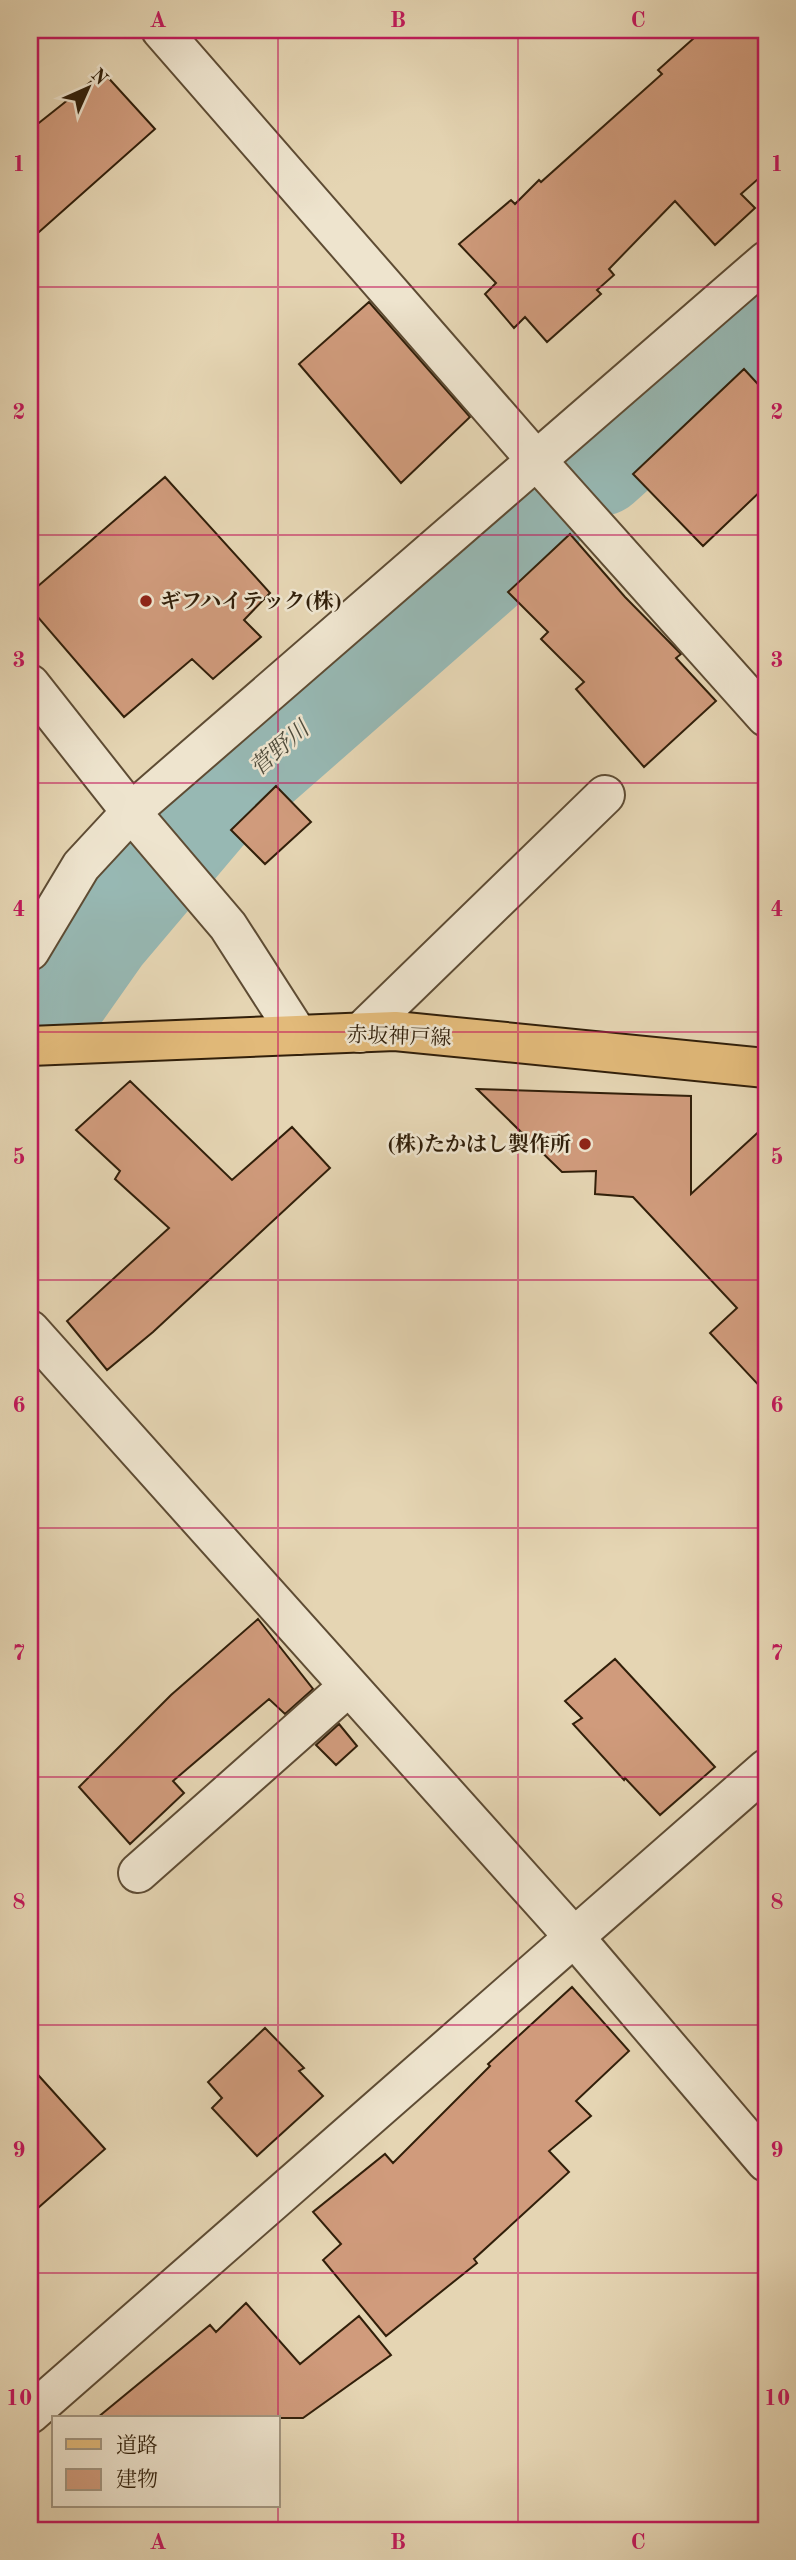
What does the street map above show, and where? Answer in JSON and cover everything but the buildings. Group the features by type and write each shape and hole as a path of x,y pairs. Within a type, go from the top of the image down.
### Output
{"main road":[{"name":"赤坂神戸線","path":"30,1046 396,1031 766,1068"}],"street":[{"path":"161,30 537,461 766,717"},
{"path":"30,951 81,866 132,814 766,261"},
{"path":"30,684 132,814 228,926 298,1035"},
{"path":"359,1033 605,795"},
{"path":"30,1330 575,1938 766,2162"},
{"path":"138,1873 349,1686"},
{"path":"35,2400 575,1938 766,1769"}],"waterway":[{"name":"菅野川","path":"600,466 629,440 766,343"},
{"name":"菅野川","path":"57,999 102,935 207,811 532,526"}],"place":[{"name":"ギフハイテック(株)","path":"146,601"},
{"name":"(株)たかはし製作所","path":"585,1144"}]}
